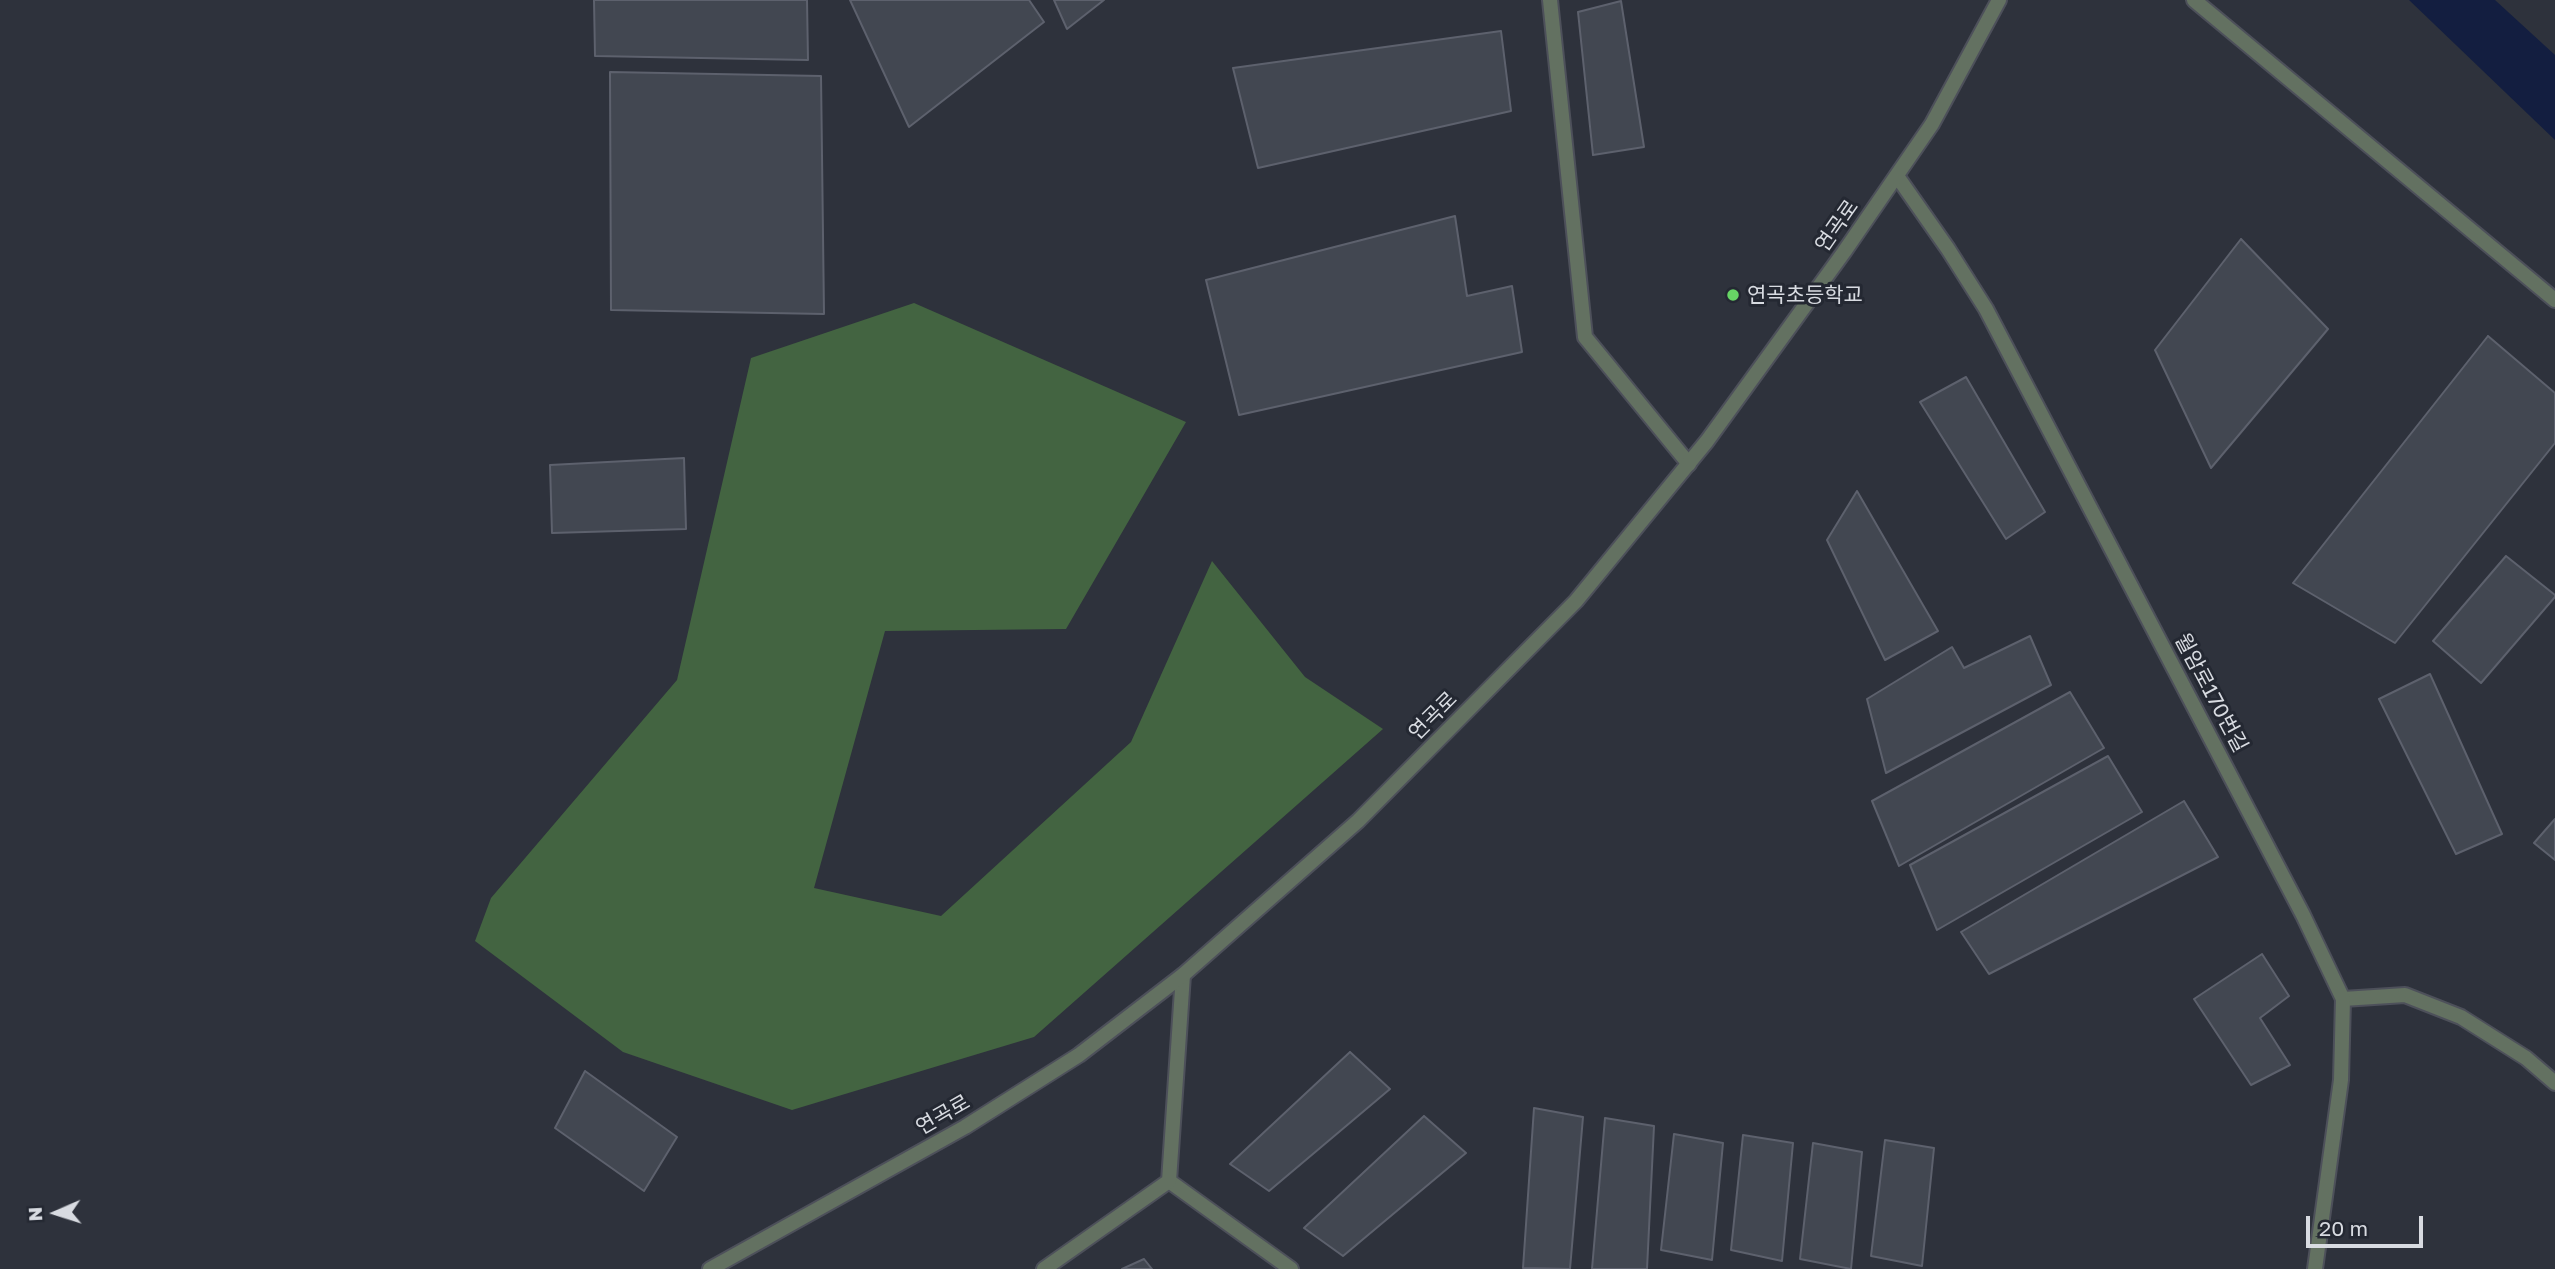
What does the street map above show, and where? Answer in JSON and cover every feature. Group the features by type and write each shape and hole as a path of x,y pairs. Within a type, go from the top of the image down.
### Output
{"street":[{"path":"1550,0 1584,337 1689,464"},
{"name":"연곡로","path":"710,1269 732,1263 965,1127 1079,1055 1183,975 1357,821 1473,707 1576,601 1689,464 1805,307 1932,124 1999,0"},
{"path":"2194,0 2555,300"},
{"name":"월암로170번길","path":"1897,176 1986,309 2303,915 2343,999 2341,1080 2315,1269"},
{"path":"1169,1181 1183,975"},
{"path":"2343,999 2405,995 2461,1017 2526,1058 2555,1083"},
{"path":"1044,1269 1169,1181"},
{"path":"1169,1181 1290,1269"}],"green space":[{"path":"914,303 1186,422 1066,629 885,631 814,888 941,916 1131,742 1212,561 1305,677 1383,729 1034,1037 792,1110 623,1052 475,941 491,898 677,680 751,358"}],"water":[{"path":"2409,0 2495,0 2555,55 2555,140"}],"building":[{"path":"594,0 807,0 808,60 595,56"},
{"path":"850,0 1029,0 1044,22 909,127"},
{"path":"1054,0 1104,0 1067,29"},
{"path":"1621,1 1644,147 1593,155 1578,12"},
{"path":"1501,31 1511,111 1258,168 1233,68"},
{"path":"610,72 821,76 824,314 611,310"},
{"path":"1455,216 1467,296 1512,286 1522,352 1239,415 1206,280"},
{"path":"2241,239 2328,329 2211,468 2155,350"},
{"path":"2488,336 2555,393 2555,443 2395,643 2293,583"},
{"path":"1966,377 2045,512 2006,539 1920,402"},
{"path":"684,458 686,529 552,533 550,465"},
{"path":"1857,491 1938,631 1885,660 1827,540"},
{"path":"2506,556 2555,597 2481,683 2433,641"},
{"path":"2030,636 2051,685 1886,773 1867,699 1952,647 1964,668"},
{"path":"2430,674 2502,834 2456,854 2379,699"},
{"path":"2070,692 2104,748 1899,866 1872,801"},
{"path":"2108,756 2142,812 1937,930 1910,865"},
{"path":"2184,801 2218,857 1989,974 1961,932"},
{"path":"2555,819 2555,860 2534,843"},
{"path":"2262,954 2289,996 2260,1018 2290,1065 2251,1085 2194,999"},
{"path":"1350,1052 1390,1089 1269,1191 1230,1164"},
{"path":"585,1071 677,1137 644,1191 555,1128"},
{"path":"1534,1108 1583,1117 1570,1269 1523,1268"},
{"path":"1424,1116 1466,1153 1343,1256 1304,1228"},
{"path":"1605,1118 1654,1126 1647,1269 1592,1269"},
{"path":"1674,1134 1723,1143 1712,1260 1661,1250"},
{"path":"1743,1135 1793,1143 1782,1261 1731,1250"},
{"path":"1885,1140 1934,1148 1922,1266 1871,1256"},
{"path":"1813,1143 1862,1152 1851,1269 1800,1259"},
{"path":"1144,1259 1152,1269 1122,1269"}],"place":[{"name":"연곡초등학교","path":"1733,295"}]}
